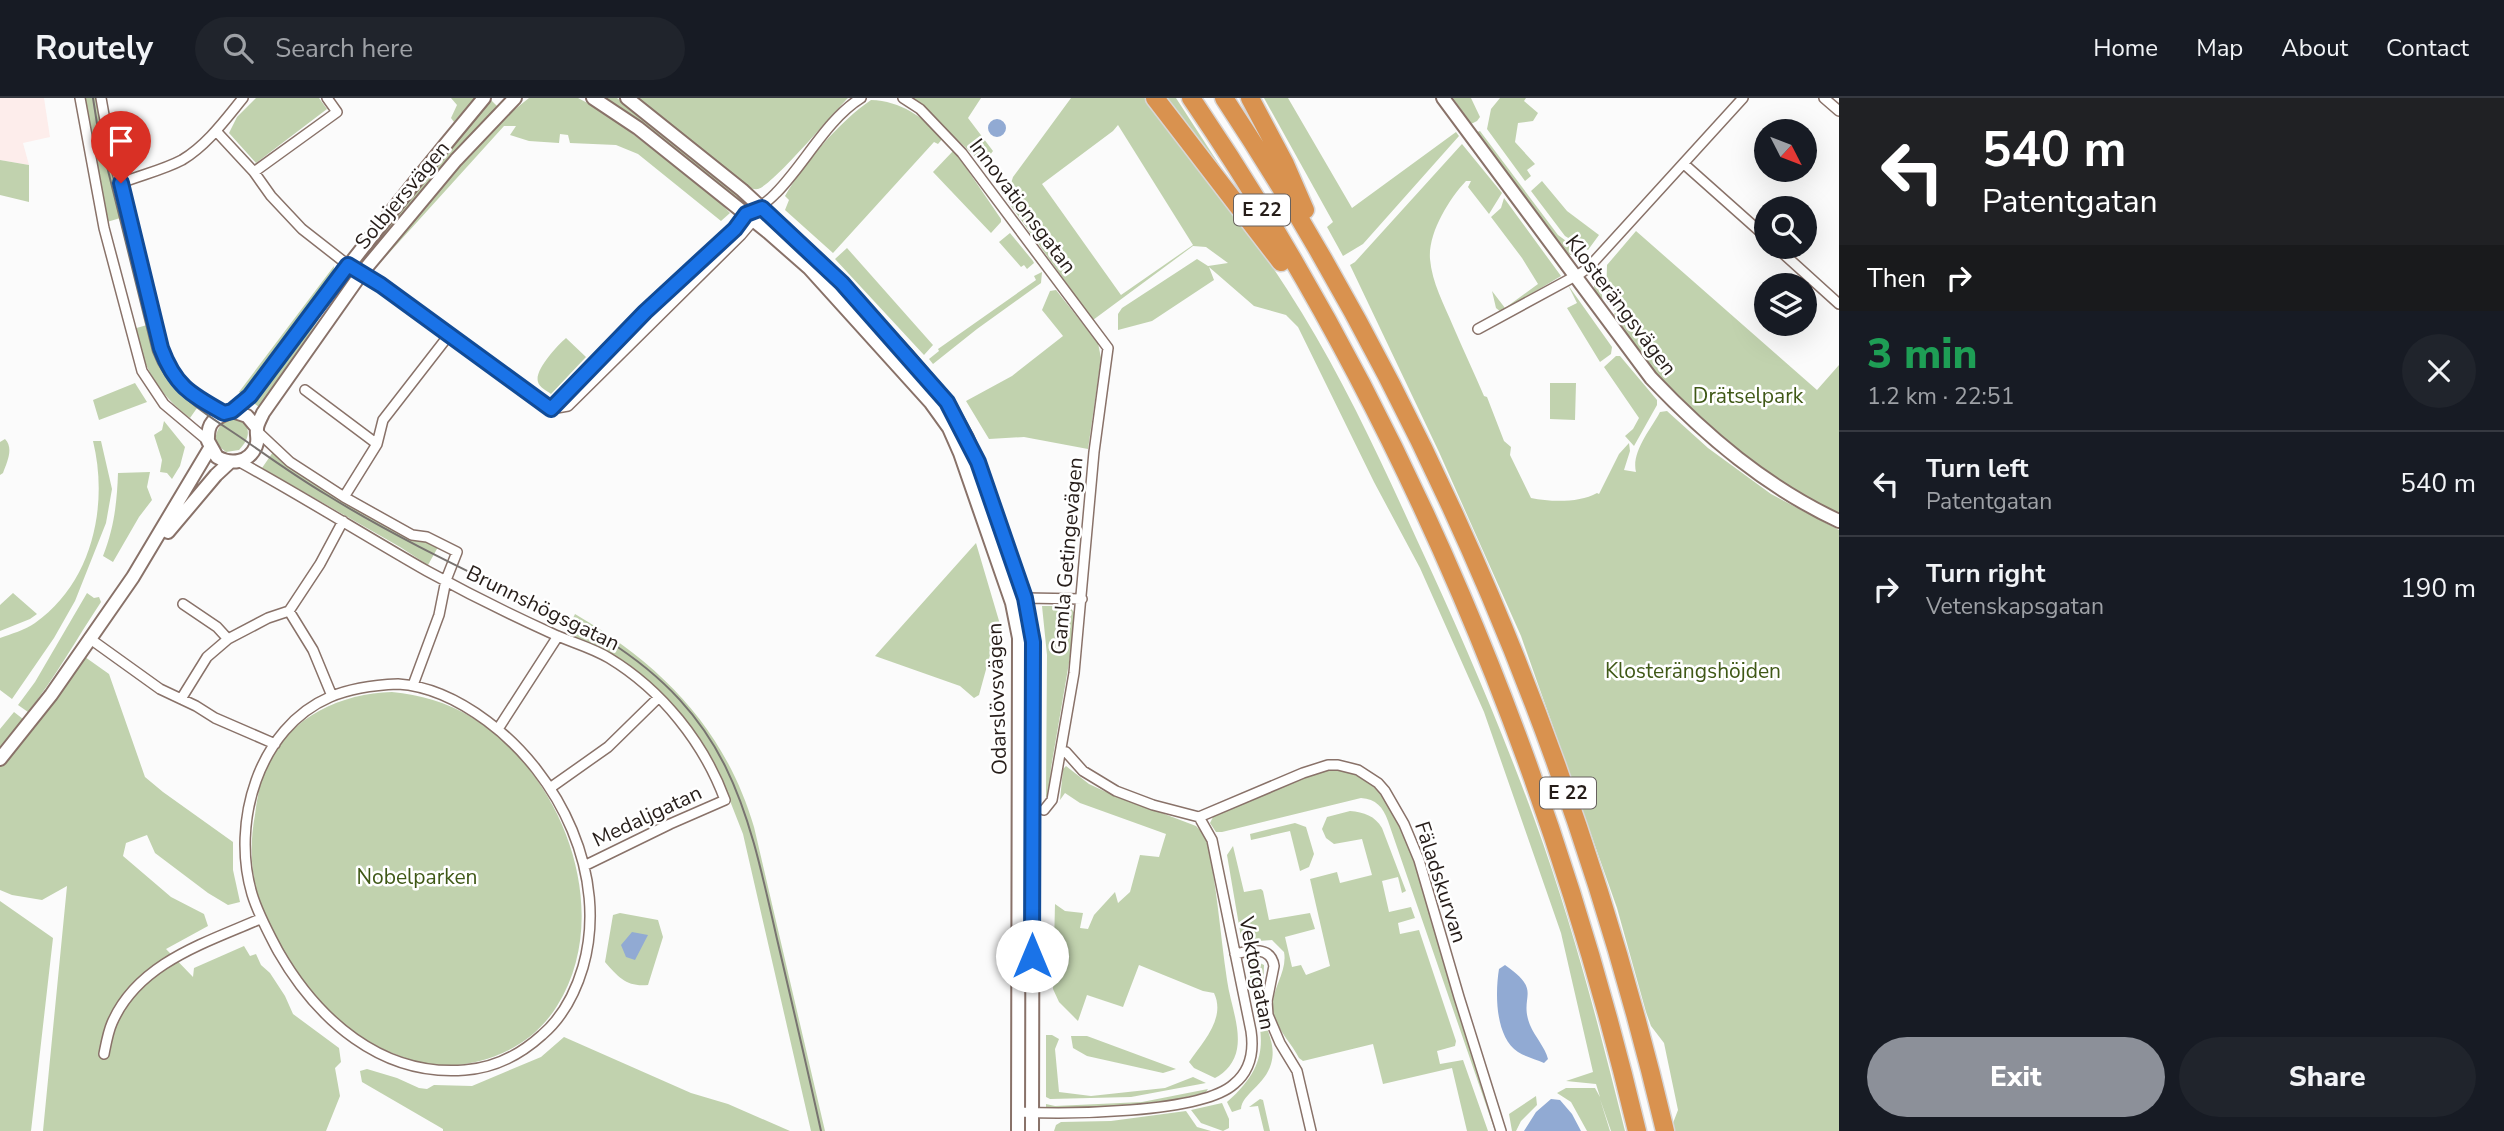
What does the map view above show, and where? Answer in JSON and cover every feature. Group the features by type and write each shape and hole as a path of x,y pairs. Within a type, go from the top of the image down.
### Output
{"highway":[{"path":"1156,98 1329,325"},
{"name":"E 22","path":"1191,98 1266,217 1329,325 1371,404 1434,535 1501,693 1567,877 1600,988 1637,1131"},
{"name":"E 22","path":"1224,98 1300,219 1395,391 1481,572 1560,769 1591,862 1626,980 1665,1131"},
{"path":"1250,98 1285,164 1335,281"}],"main road":[{"name":"Solbjersvägen","path":"143,561 209,444 211,424 250,396 348,265 484,98"},
{"name":"Solbjersvägen","path":"0,759 51,695 143,561 216,475 234,462 246,458 256,448 257,430 272,400 362,274 456,160 515,98"},
{"name":"Odarslövsvägen","path":"593,98 638,128 809,268 931,403 949,428 960,453 1012,603 1019,638 1025,1112 1032,1131"},
{"name":"Odarslövsvägen","path":"626,98 762,208 842,283 947,402 978,462 1025,598 1034,659 1025,1112 1018,1131"},
{"name":"Klosterängsvägen","path":"1443,98 1644,370 1690,418 1762,477 1839,521"},
{"path":"228,412 247,416 257,430"},
{"path":"209,444 217,457 234,462"}],"street":[{"path":"80,98 98,202 142,371 164,404 209,444"},
{"path":"101,98 107,138 168,368 188,392 228,412"},
{"path":"121,183 181,160 196,150 243,98"},
{"path":"254,172 337,112 327,98"},
{"path":"216,131 302,229 348,265 381,285 551,409 645,312 779,191 834,123 861,98"},
{"name":"Innovationsgatan","path":"903,98 920,109 952,141 1106,344"},
{"path":"1478,329 1589,267 1743,98"},
{"path":"1824,98 1839,111"},
{"path":"1684,164 1754,226"},
{"path":"1789,259 1839,304"},
{"path":"344,498 377,444 383,420 449,335"},
{"name":"Gamla Getingevägen","path":"1044,810 1055,803 1074,673 1094,452 1108,355 1106,344"},
{"path":"305,390 377,444"},
{"name":"Brunnshögsgatan","path":"257,430 290,462 344,498 412,535 427,537 457,552 446,580"},
{"name":"Brunnshögsgatan","path":"234,462 446,580 558,636 607,656 658,698 681,723 705,756 725,800"},
{"path":"181,699 207,657 228,639 268,618 289,611 320,564 343,521"},
{"path":"413,685 439,614 446,580"},
{"path":"1012,603 1025,598 1082,599"},
{"path":"183,604 217,627 228,639"},
{"path":"289,611 313,650 332,696"},
{"path":"498,729 558,636"},
{"path":"89,638 160,689 215,719 275,744"},
{"path":"375,685 413,685 455,700 498,729 518,747 550,788 568,821 584,866 589,890 589,946 570,1000 557,1020 536,1041 503,1060 476,1069 425,1070 395,1062 363,1045 331,1020 298,983 260,919 251,891 245,824 259,774 275,744 294,721 332,696 375,685"},
{"path":"550,788 608,747 658,698"},
{"path":"1061,751 1066,752 1083,771 1116,791 1153,805 1199,817"},
{"name":"Fäladskurvan","path":"1199,817 1328,765 1358,770 1378,783 1404,824 1419,860 1455,987 1502,1131"},
{"name":"Medaljgatan","path":"584,866 725,800"},
{"name":"Vektorgatan","path":"1025,1112 1100,1112 1154,1107 1214,1095 1232,1086 1246,1071 1252,1049 1236,954 1212,840 1199,817"},
{"path":"104,1054 111,1025 122,1004 146,976 184,953 260,919"},
{"path":"1236,954 1261,951 1269,954 1273,960 1268,1015 1276,1036 1297,1071 1311,1131"}],"shaded area":[{"path":"0,98 44,98 50,137 23,143 29,165 0,160"}],"green space":[{"path":"84,98 96,98 110,164 127,216 107,222"},
{"path":"256,98 319,98 327,109 256,163 229,133 237,117"},
{"path":"451,98 475,98 454,122 451,118 457,105"},
{"path":"529,98 578,98 595,107 714,196 730,213 721,221 638,154 616,145 570,143 568,135 560,134 559,143 529,141 510,135 516,126 504,126 380,263 431,197 468,155"},
{"path":"603,98 617,98 746,201 744,205"},
{"path":"636,98 848,98 776,175 765,185 755,189 738,182"},
{"path":"913,98 981,98 968,118 993,151 983,164"},
{"path":"1071,98 1148,98 1228,204 1284,285 1334,368 1363,425 1449,609 1494,714 1561,897 1625,1131 1611,1131 1600,1099 1610,1131 1587,1131 1571,1102 1557,1093 1566,1088 1595,1088 1600,1097 1596,1084 1566,1081 1593,1072 1561,933 1484,712 1420,568 1374,482 1298,327 1286,315 1254,306 1209,267 1214,280 1152,321 1118,330 1118,314 1122,308 1197,259 1208,266 1228,263 1206,247 1193,246 1093,320 1006,199 1013,177","holes":["1118,125 1193,245 1121,295 1042,184"]},
{"path":"1163,98 1176,98 1246,206"},
{"path":"1264,98 1288,98 1352,208 1456,132 1459,136 1363,244 1343,256 1327,227 1333,222"},
{"path":"1453,98 1471,98 1480,117 1477,121 1471,124"},
{"path":"1500,98 1526,98 1524,101 1538,113 1533,121 1518,123 1515,142 1535,164 1527,170 1531,176 1525,181 1487,129 1491,109"},
{"path":"490,99 497,106 369,258 358,263 414,188"},
{"path":"871,100 892,103 911,111 943,138 938,144 934,142 833,253 785,210 789,200 785,196 824,144 847,119"},
{"path":"1480,131 1558,235 1585,255 1570,255 1558,244 1477,132"},
{"name":"Klosterängshöjden","path":"1462,144 1502,193 1489,214 1468,187 1471,181 1466,181 1453,197 1436,228 1430,249 1431,268 1442,301 1484,396 1487,397 1504,441 1511,447 1510,455 1531,498 1565,501 1599,494 1619,454 1629,443 1630,451 1624,470 1636,472 1636,457 1643,441 1660,412 1667,411 1708,448 1771,494 1839,530 1839,1131 1675,1131 1673,1123 1678,1110 1664,1043 1651,1026 1646,1012 1617,908 1521,636 1439,452 1350,265"},
{"path":"954,150 1001,219 991,233 933,172"},
{"path":"0,160 29,165 29,202 0,195"},
{"path":"1542,181 1567,211 1599,235 1588,250 1565,236 1531,191"},
{"path":"1504,198 1561,276 1501,312 1496,308 1492,291 1505,308 1538,284 1491,217 1501,208"},
{"name":"Drätselpark","path":"1636,231 1817,390 1839,365 1839,515 1775,478 1745,456 1664,382 1617,325 1620,323 1614,314 1616,312 1606,301 1607,265"},
{"path":"1010,233 1034,263 1027,269 1024,265 1021,267 999,242"},
{"path":"847,248 933,345 924,355 835,259"},
{"path":"334,266 333,274 244,396 239,392"},
{"path":"1599,271 1603,304 1594,288"},
{"path":"1042,272 1041,283 933,364 929,359 938,349 1036,280 1034,276"},
{"path":"1568,285 1612,347 1611,354 1600,362 1567,308 1577,303"},
{"path":"339,287 296,355 259,407 251,401"},
{"path":"1056,290 1098,343 1101,358 1088,449 1024,437 989,439 966,401 1012,376 1063,336 1042,310 1050,291"},
{"path":"154,323 164,364 202,401 190,418 161,389 142,356 133,329"},
{"path":"566,338 586,357 551,394 540,386 538,377 548,358"},
{"path":"1616,356 1620,356 1657,400 1657,405 1634,446 1625,436 1639,418 1604,367"},
{"path":"135,383 147,402 99,420 93,400"},
{"path":"1550,383 1576,383 1575,420 1550,419"},
{"path":"235,417 247,427 246,441 239,450 226,452 216,444 216,435 223,423"},
{"path":"164,421 185,447 180,466 172,479 167,473 160,472 162,460 154,435 162,430"},
{"path":"5,439 9,455 0,475 0,442"},
{"path":"93,441 101,441 112,489 106,523 75,601 54,638 12,699 0,690 0,638 35,623 55,606 83,565 97,517 99,491"},
{"path":"273,452 319,486 352,506 402,533 438,547 428,565 262,468"},
{"path":"150,472 147,487 152,500 113,562 103,556 114,515 118,473"},
{"path":"976,543 1002,631 990,655 979,695 974,698 960,686 875,656"},
{"path":"13,593 37,614 0,631 0,605"},
{"path":"87,593 94,598 99,597 101,602 28,712 18,705 35,682"},
{"path":"1042,606 1069,606 1077,616 1051,768 1049,796 1046,797 1047,655"},
{"path":"575,614 636,655 686,703 708,730 742,792 754,827 825,1131 811,1131 743,834 721,778 706,752 647,682 565,635"},
{"path":"85,657 109,674 145,777 233,842 233,870 240,902 228,905 155,853 147,835 126,843 123,856 171,897 204,914 208,926 166,949 193,977 194,968 244,946 250,956 256,954 261,965 270,973 293,1014 339,1048 341,1062 335,1068 340,1096 326,1131 43,1131 67,886 42,900 0,890 0,766"},
{"name":"Nobelparken","path":"392,692 443,703 471,717 503,741 531,772 554,807 570,847 580,887 581,929 574,969 557,1006 547,1020 522,1042 494,1057 462,1064 429,1065 381,1048 360,1036 321,1004 290,965 267,921 256,888 252,856 253,825 262,779 276,750 302,722 336,703 354,697"},
{"path":"14,712 23,719 0,748 0,729"},
{"path":"1066,766 1089,784 1196,826 1206,836 1216,890 1227,980 1238,1032 1237,1049 1232,1062 1215,1078 1194,1068 1189,1062 1215,1021 1217,1002 1214,993 1139,965 1123,1007 1087,995 1078,1021 1059,1002 1053,989 1055,904 1065,911 1083,913 1080,928 1088,929 1094,915 1115,892 1118,903 1130,892 1140,855 1159,857 1166,834 1080,803 1065,793 1060,800 1063,769"},
{"path":"1341,769 1365,780 1384,798 1400,821 1412,848 1443,958 1498,1131 1495,1131 1388,821 1378,805 1361,798 1222,832 1216,832 1210,823 1214,815 1320,771"},
{"path":"1350,811 1369,815 1382,828 1406,891 1402,893 1398,877 1382,881 1389,912 1411,907 1415,918 1398,923 1400,934 1419,930 1456,1041 1455,1046 1437,1051 1440,1064 1463,1060 1488,1131 1467,1131 1452,1068 1383,1084 1373,1044 1303,1061 1277,1024 1273,1003 1284,967 1284,952 1272,940 1245,942 1241,937 1227,855 1233,846 1244,892 1261,889 1263,891 1269,920 1310,913 1315,929 1285,937 1292,967 1301,965 1306,975 1330,966 1310,879 1337,872 1340,883 1372,875 1362,839 1334,844 1326,838 1322,829 1327,817"},
{"path":"1295,823 1306,827 1314,854 1309,867 1300,871 1290,831 1251,840 1250,834"},
{"path":"0,901 53,938 31,1131 0,1131"},
{"path":"620,913 658,920 663,937 648,985 624,980 605,962 613,915"},
{"path":"1254,960 1264,965 1262,1010 1272,1043 1271,1064 1264,1078 1245,1099 1241,1109 1232,1112 1227,1102 1243,1086 1254,1070 1259,1056 1260,1026 1249,970 1249,963"},
{"path":"1046,1035 1059,1039 1055,1049 1059,1092 1091,1096 1165,1088 1193,1077 1206,1083 1131,1097 1050,1099 1046,1097"},
{"path":"1071,1036 1087,1036 1176,1069 1163,1073 1087,1056 1073,1048"},
{"path":"564,1037 691,1093 728,1104 790,1131 443,1131 362,1082 360,1071 367,1069 419,1088 427,1089 434,1085 472,1086 541,1057"},
{"path":"1208,1089 1192,1096 1126,1107 1060,1110 1046,1107 1046,1104 1055,1106 1142,1102"},
{"path":"1536,1096 1537,1105 1521,1121 1516,1131 1512,1131 1509,1114"},
{"path":"1260,1099 1263,1100 1270,1131 1264,1131 1258,1106 1249,1107"},
{"path":"1222,1103 1229,1119 1229,1128 1223,1131 1201,1123 1191,1110"},
{"path":"1186,1111 1197,1127 1211,1131 1054,1131 1056,1125 1061,1122 1111,1121"}],"water":[{"path":"997,119 1003,122 1006,128 1003,134 997,137 991,134 988,128 991,122"},
{"path":"632,932 648,935 635,960 626,957 621,945"},
{"path":"1505,965 1517,974 1527,988 1527,1015 1547,1055 1548,1059 1544,1063 1518,1052 1505,1036 1498,1014 1497,990 1499,969"},
{"path":"1551,1099 1560,1100 1581,1131 1524,1131 1536,1112"}],"tram line":[{"path":"93,98 98,130 153,352 168,380 179,392 203,412 284,468 361,515 607,640 648,670 681,701 706,734 726,769 755,847 821,1131"}],"route":[{"path":"121,183 168,368 188,392 224,413 232,411 250,396 348,265 381,285 551,409 645,312 735,229 746,214 762,208 842,283 927,377 958,420 978,462 1025,598 1033,642 1032,956"}]}
